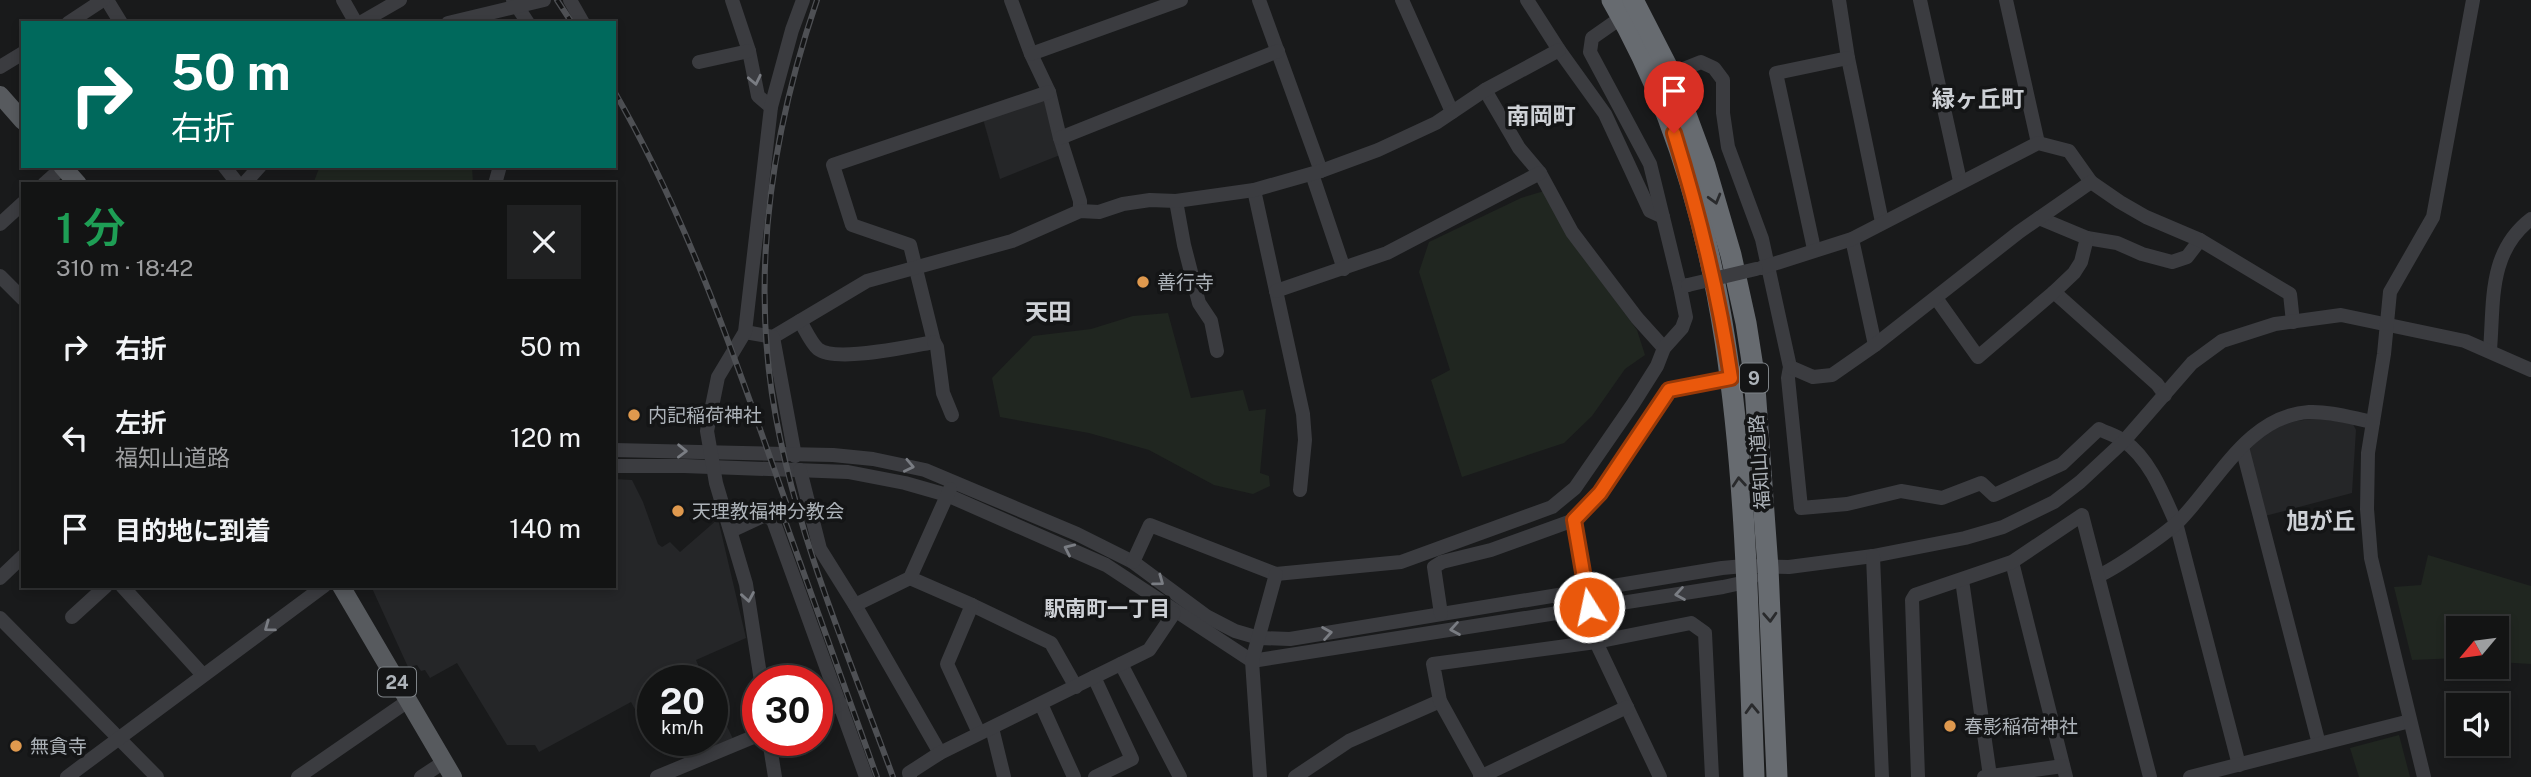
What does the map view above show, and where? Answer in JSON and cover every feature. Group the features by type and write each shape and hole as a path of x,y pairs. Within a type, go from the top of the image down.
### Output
{"highway":[{"name":"福知山道路","path":"1622,6 1671,74 1705,166 1731,255 1746,323 1754,373 1768,568 1777,777"},
{"name":"福知山道路","path":"1622,6 1674,133 1710,260 1724,328 1731,378 1745,574 1754,777"}],"main road":[{"path":"0,95 21,119"},
{"path":"63,168 76,182"},
{"name":"24","path":"342,588 448,770"}],"street":[{"path":"71,21 105,0 120,21"},
{"path":"343,0 357,21"},
{"path":"362,21 400,0"},
{"path":"459,21 516,4 544,0"},
{"path":"570,0 582,21"},
{"path":"732,0 748,51 758,96 771,107"},
{"path":"759,665 746,584 712,467 707,431 718,377 746,332 771,107 803,0"},
{"path":"1011,0 1031,54 1049,92 1080,201 1080,211"},
{"path":"1031,54 1181,0"},
{"path":"1402,0 1452,112"},
{"path":"1527,0 1605,114 1650,211 1663,217"},
{"path":"1839,0 1848,58 1882,222"},
{"path":"1920,0 1960,181"},
{"path":"2006,0 2038,143"},
{"path":"2424,777 2371,558 2368,453 2390,292 2433,217 2473,0"},
{"path":"1260,1 1317,173 1344,268"},
{"path":"516,4 527,21"},
{"path":"1133,562 1150,525 1276,574 1401,562 1552,507 1576,488 1657,366 1664,348 1682,328 1686,317 1684,286 1650,164 1590,52 1592,38 1622,6"},
{"path":"746,332 773,337 867,281 1012,241 1080,211 1098,212 1150,200 1176,201 1254,190 1317,173 1378,150 1436,123 1485,90 1559,50"},
{"path":"699,62 748,51"},
{"path":"1060,138 1278,51"},
{"path":"0,68 21,54"},
{"path":"1814,249 1776,73 1848,58"},
{"path":"1671,74 1701,62 1714,68 1723,80 1723,113 1728,147 1746,192 1762,268 1790,367 1788,378 1801,508 1847,504 1901,491 1942,498 1981,483 1993,495 2062,464 2099,429 2124,441 2138,454 2161,487 2176,523 2239,765"},
{"path":"1485,90 1519,148 1540,173 1572,232 1637,318 1664,348"},
{"path":"952,415 943,393 937,347 910,245 852,225 834,165 1049,92"},
{"path":"1684,286 1762,268 1814,249 1852,239 2038,143 2069,151 2091,182 2146,217 2200,240 2290,294 2293,322"},
{"path":"46,182 61,168"},
{"path":"226,168 237,182"},
{"path":"246,182 258,168"},
{"path":"1276,291 1387,253 1540,173"},
{"path":"1790,367 1813,377 1832,374 1875,345 2039,218 2091,182"},
{"path":"1254,190 1303,414 1305,440 1300,490"},
{"path":"1176,201 1199,303 1211,321 1217,351"},
{"path":"0,225 21,205"},
{"path":"2039,218 2087,238 2118,243 2142,254 2172,262 2187,257 2200,240"},
{"path":"2490,350 2498,264 2507,244 2531,219"},
{"path":"1936,299 1978,357 2054,292 2081,262 2087,238"},
{"path":"1852,239 1875,345"},
{"path":"0,276 21,297"},
{"path":"2054,292 2157,384 2165,395"},
{"path":"616,466 848,472 905,483 947,495 1106,565 1174,613 1252,662 1589,607 1768,568 1873,556 1965,538 2003,527 2054,502 2080,482 2124,441 2192,363 2222,341 2253,330 2341,316 2465,341 2529,365"},
{"path":"800,321 817,348 830,355 894,350 934,342"},
{"path":"773,337 794,456"},
{"path":"1441,614 1434,567 1442,562 1491,550 1574,520 1600,493 1669,390 1731,378"},
{"path":"2098,576 2176,523 2242,447 2270,424 2294,415 2326,413 2373,422"},
{"path":"2242,447 2319,744"},
{"path":"616,450 833,455 873,459 925,470 1077,534 1133,562 1206,616 1235,631 1259,638 1290,639 1586,591 1745,574"},
{"path":"800,470 820,550 940,752"},
{"path":"855,605 910,578 954,481"},
{"path":"731,531 765,515 773,520 866,777"},
{"path":"1918,777 1912,600 1915,595 2012,562 2082,515 2150,777"},
{"path":"1574,520 1589,607"},
{"path":"1873,556 1882,777"},
{"path":"0,578 21,558"},
{"path":"1962,580 1986,776 2065,771 2012,562"},
{"path":"1260,777 1252,662 1276,574"},
{"path":"910,578 1051,643 1076,687"},
{"path":"72,617 104,588"},
{"path":"124,588 203,675"},
{"path":"67,777 321,588"},
{"path":"972,605 947,664 986,730 1004,777"},
{"path":"910,777 909,773 940,752 1149,650 1174,613"},
{"path":"0,618 157,777"},
{"path":"1627,707 1481,777 1440,701 1433,664 1596,642 1691,623 1705,633 1712,777"},
{"path":"1596,642 1660,777"},
{"path":"1121,664 1180,777"},
{"path":"1094,677 1132,759 1116,773 1095,777"},
{"path":"298,777 408,701"},
{"path":"1295,777 1349,741 1440,701"},
{"path":"1041,704 1074,777"},
{"path":"833,708 841,705"},
{"path":"2190,777 2410,722"},
{"path":"657,777 742,742"},
{"path":"772,756 775,777"},
{"path":"421,777 448,770"}],"shaded area":[{"path":"1045,100 1060,155 1000,179 983,119"},
{"path":"319,168 472,168 473,182 314,182"},
{"path":"1544,191 1573,243 1637,330 1645,355 1625,369 1592,416 1564,443 1462,477 1431,380 1450,370 1419,272 1429,242 1521,198"},
{"path":"1168,313 1191,398 1243,390 1249,411 1266,409 1260,473 1269,476 1270,486 1253,494 1214,485 1149,450 1089,433 1000,417 992,378 1033,336 1091,329 1133,316"},
{"path":"2319,418 2353,424 2356,430 2352,493 2265,516 2249,450 2260,437 2289,422"},
{"path":"616,479 632,480 658,544 662,547 670,542 680,552 718,519 746,638 696,660 698,665 637,665 637,711 631,702 539,752 535,745 507,745 457,663 430,678 425,670 421,671 417,665 408,667 372,588 616,588"},
{"path":"2428,555 2531,586 2531,664 2510,663 2510,616 2446,616 2446,659 2412,660 2394,587 2421,585"},
{"path":"728,728 734,741 728,743"},
{"path":"2399,735 2410,777 2359,777 2350,748"}],"railway":[{"path":"557,0 571,21"},
{"path":"817,0 801,51 777,154 765,260 768,365 776,418 798,510 827,600 893,777"},
{"path":"616,95 667,193 712,298 790,514"},
{"path":"779,504 877,777"}],"place":[{"name":"善行寺","path":"1143,282"},
{"name":"内記稲荷神社","path":"634,415"},
{"name":"天理教福神分教会","path":"678,511"},
{"name":"春影稲荷神社","path":"1950,726"},
{"name":"無貪寺","path":"16,746"}],"district":[{"name":"緑ヶ丘町","path":"1978,98"},
{"name":"南岡町","path":"1541,115"},
{"name":"天田","path":"1048,311"},
{"name":"旭が丘","path":"2321,520"},
{"name":"駅南町一丁目","path":"1107,608"}],"route":[{"path":"1589,607 1574,520 1600,493 1669,390 1731,378 1710,260 1674,133"}]}
